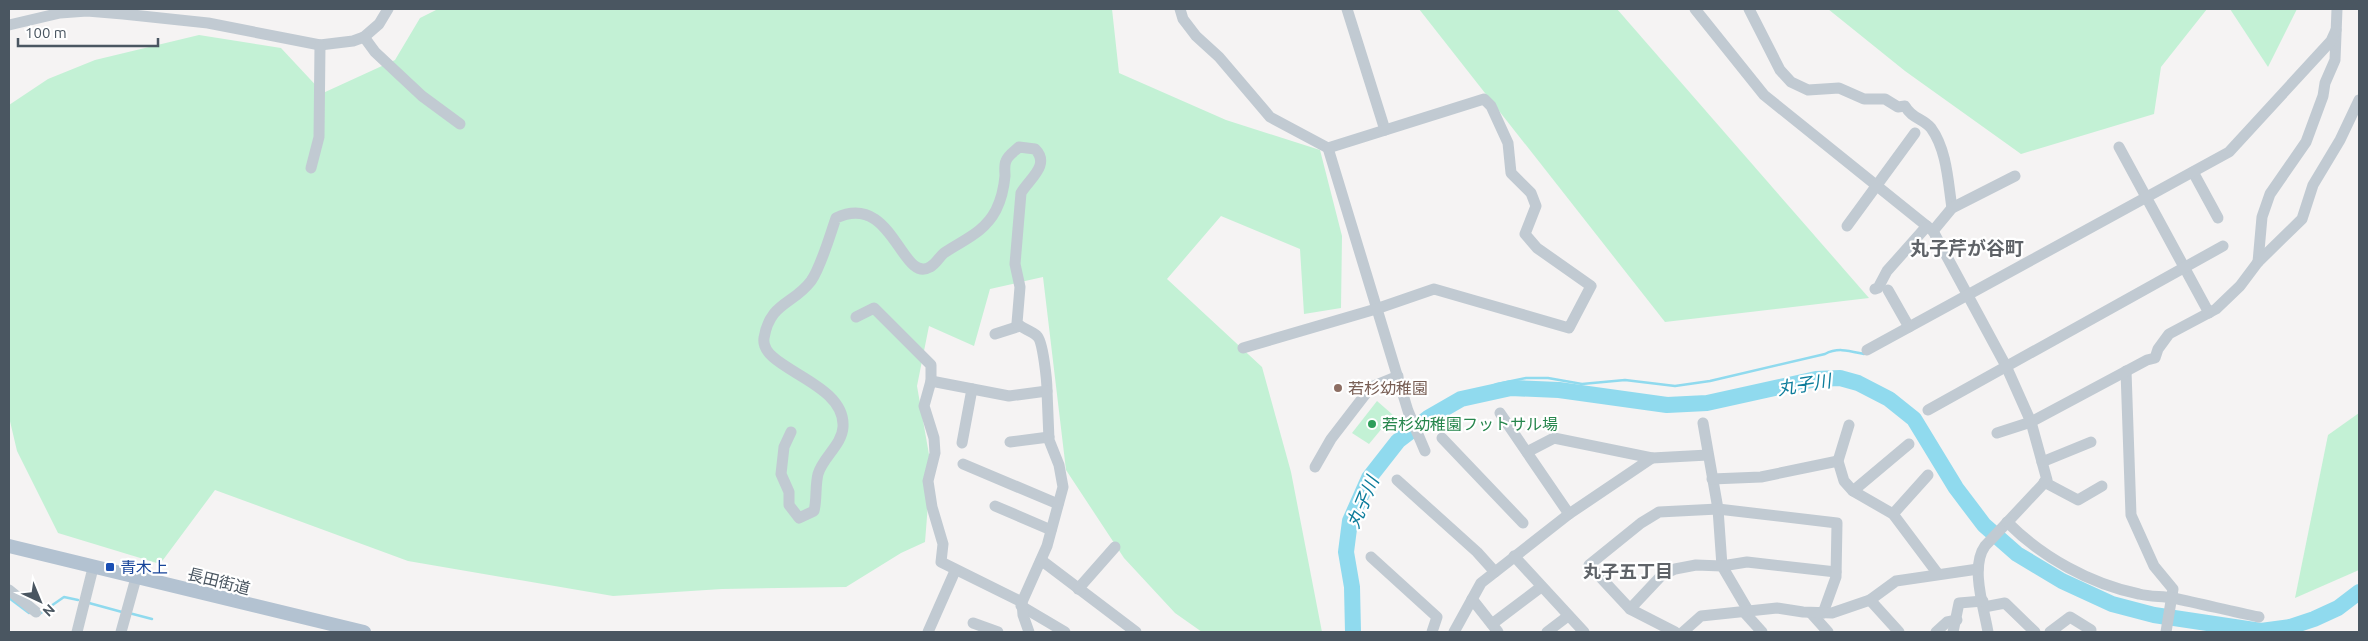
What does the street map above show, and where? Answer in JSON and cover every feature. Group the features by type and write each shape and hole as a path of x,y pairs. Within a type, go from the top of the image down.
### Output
{"main road":[{"name":"長田街道","path":"9,546 93,568 364,632"}],"street":[{"path":"9,25 38,13 87,12 161,17 227,27 320,46 353,41 364,37 379,24 388,9"},
{"path":"1180,9 1184,19 1196,36 1219,57 1270,117 1328,148 1478,100 1484,99 1488,101 1510,149 1509,163 1511,173 1531,193 1536,206 1525,234 1538,248 1591,286 1569,328 1434,289 1376,309 1243,348"},
{"path":"1347,9 1385,130"},
{"path":"1695,9 1764,95 1930,228 2006,366 2031,422 2047,480 1985,546 1979,556 1978,569 1988,632"},
{"path":"1749,9 1780,70 1791,82 1808,90 1840,88 1864,99 1885,99 1898,107 1905,106 1915,118 1924,121 1931,128 1941,147 1952,208"},
{"path":"2258,262 2262,217 2270,194 2306,142 2323,96 2325,83 2335,60 2337,9"},
{"path":"1867,350 2229,152 2331,41 2336,30"},
{"path":"364,37 375,52 422,96 460,124"},
{"path":"311,168 319,137 320,46"},
{"path":"1997,433 2031,422 2147,360 2155,358 2158,349 2169,334 2209,313 2231,296 2258,262 2302,219 2313,185 2340,140 2359,100"},
{"path":"1847,226 1915,133"},
{"path":"791,432 784,447 780,474 788,492 789,505 799,518 814,511 818,474 827,455 839,441 843,427 840,408 832,398 811,381 775,359 766,350 764,340 773,314 779,306 802,290 811,281 818,268 836,218 856,212 870,215 894,238 908,260 923,269 930,267 942,255 968,240 985,225 996,210 1004,184 1006,161 1019,147 1035,149 1040,154 1042,162 1040,169 1026,184 1021,194 1015,264 1020,288 1017,323 1030,330 1041,340 1047,391 1049,437 1059,465 1063,487 1041,560 1022,604 1029,632"},
{"path":"2118,147 2209,313"},
{"path":"1328,148 1376,309 1410,414 1424,449"},
{"path":"2193,172 2218,218"},
{"path":"1875,289 1878,288 1888,271 1952,208 2014,176"},
{"path":"1928,410 2223,246"},
{"path":"1888,290 1909,327"},
{"path":"856,317 874,308 931,365 931,381 924,406 934,438 935,453 928,481 943,544 941,562 1022,604 1066,632"},
{"path":"994,334 1020,326"},
{"path":"2126,371 2131,515 2154,566 2174,589 2166,632"},
{"path":"1315,467 1332,438 1371,387 1398,376"},
{"path":"931,381 1009,396 1047,391"},
{"path":"962,443 972,388"},
{"path":"1500,413 1569,514"},
{"path":"1704,423 1718,509 1722,566 1747,612 1762,632"},
{"path":"1849,425 1838,461 1844,481 1854,491 1893,514 1938,574"},
{"path":"1010,442 1049,437"},
{"path":"1442,438 1523,523"},
{"path":"1527,452 1554,438 1652,458 1708,455"},
{"path":"2042,462 2091,442"},
{"path":"1854,491 1909,444"},
{"path":"1454,632 1481,583 1569,514 1652,458"},
{"path":"1712,479 1761,477 1838,461"},
{"path":"964,464 1058,504"},
{"path":"1893,514 1928,474"},
{"path":"1397,480 1477,552 1495,572"},
{"path":"2044,482 2078,500 2102,486"},
{"path":"995,506 1051,530"},
{"path":"1675,632 1630,609 1589,565 1641,523 1659,512 1718,509 1837,524 1836,572 1817,613"},
{"path":"2007,523 2039,550 2079,573 2121,590 2259,617"},
{"path":"1078,589 1115,547"},
{"path":"1514,556 1584,632"},
{"path":"1371,557 1437,617 1432,632"},
{"path":"1041,560 1136,632"},
{"path":"1630,609 1662,575 1675,569 1696,565 1722,566 1747,562 1836,572"},
{"path":"77,632 93,568"},
{"path":"1683,632 1702,616 1777,608 1832,613 1870,600 1896,581 1978,569"},
{"path":"928,632 955,570"},
{"path":"121,632 136,578"},
{"path":"1472,599 1495,628 1541,587"},
{"path":"9,590 36,612"},
{"path":"1870,600 1899,632"},
{"path":"1954,632 1959,603 2005,603 2035,632"},
{"path":"1817,613 1828,632"},
{"path":"1547,632 1568,616"},
{"path":"2050,632 2070,617 2091,630"},
{"path":"1936,632 1947,622 1956,620"},
{"path":"973,623 998,632"}],"green space":[{"path":"438,9 1112,9 1119,73 1226,120 1320,150 1342,236 1341,308 1304,314 1300,249 1221,216 1167,279 1262,367 1291,472 1322,632 1202,632 1175,613 1124,558 1066,470 1043,277 990,289 974,346 929,326 917,386 931,466 925,542 901,553 846,587 722,589 613,596 408,561 215,490 160,564 58,533 17,451 9,417 9,105 48,79 95,60 199,35 281,48 323,93 395,60 420,18"},
{"path":"1419,9 1617,9 1869,298 1665,322"},
{"path":"1828,9 2207,9 2161,67 2154,114 2021,154 1905,71"},
{"path":"2230,9 2297,9 2268,67"},
{"name":"若杉幼稚園フットサル場","path":"1377,401 1393,415 1369,444 1352,433"},
{"path":"2359,413 2359,570 2295,598 2328,435"}],"waterway":[{"path":"1461,399 1497,384 1526,378 1548,378 1582,384 1625,380 1675,386 1710,381 1835,351 1844,350 1864,354"},
{"name":"丸子川","path":"1353,632 1352,587 1346,552 1350,521 1369,478 1398,441 1428,418 1461,399 1511,388 1559,390 1667,405 1707,403 1816,379 1840,378 1858,383 1889,399 1914,419 1956,488 1984,525 2017,554 2062,581 2112,604 2154,615 2261,631 2290,627 2314,619 2338,608 2359,592"},
{"path":"38,615 64,597 78,600"},
{"path":"9,598 29,613"},
{"path":"89,603 122,612"},
{"path":"129,613 152,619"}],"place":[{"name":"若杉幼稚園","path":"1338,388"},
{"name":"若杉幼稚園フットサル場","path":"1372,424"},
{"name":"青木上","path":"110,567"}],"district":[{"name":"丸子芹が谷町","path":"1967,248"},
{"name":"丸子五丁目","path":"1628,571"}]}
